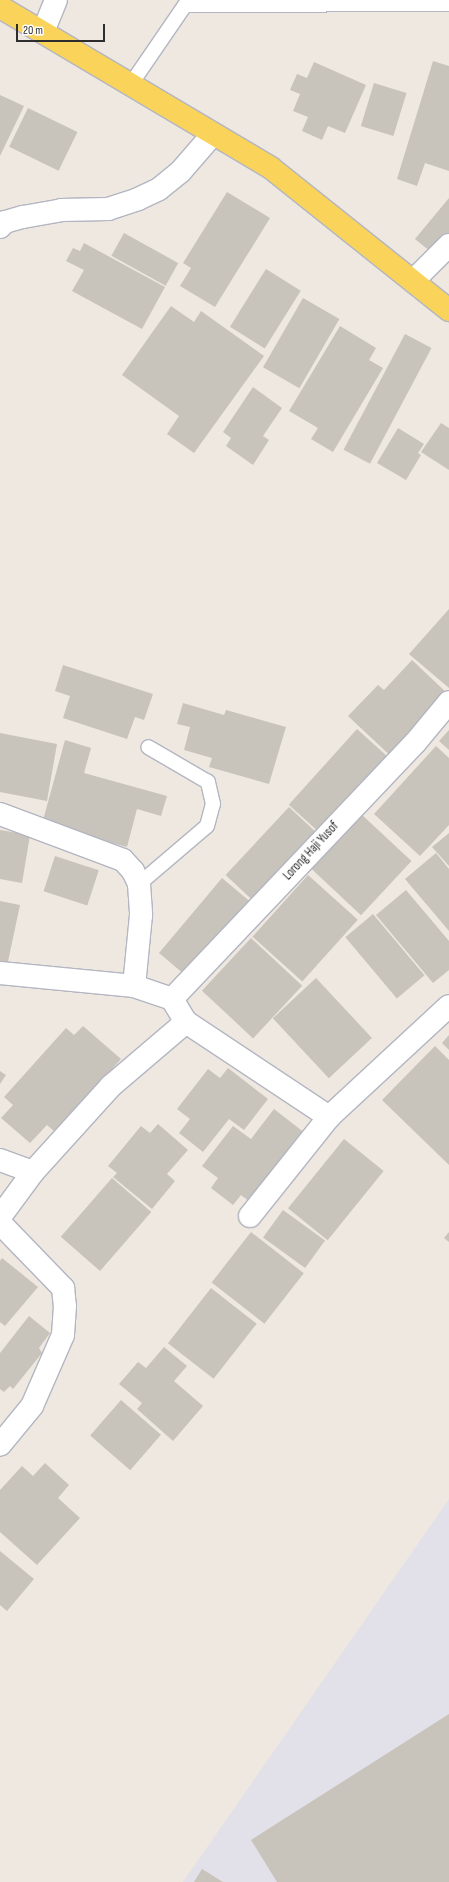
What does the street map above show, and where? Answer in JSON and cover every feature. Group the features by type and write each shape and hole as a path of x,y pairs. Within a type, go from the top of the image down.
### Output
{"main road":[{"path":"0,7 271,168 449,310"}],"street":[{"path":"43,32 56,0"},
{"path":"0,227 5,222 23,217 61,210 108,209 138,199 159,189 181,171 213,134"},
{"path":"413,282 449,245"},
{"name":"Lorong Haji Yusof","path":"172,999 415,743 449,702"},
{"path":"0,814 123,860 133,871 139,884 141,915 134,986"},
{"path":"0,973 134,986 172,999 186,1022 328,1117"},
{"path":"250,1216 328,1117 449,1006"},
{"path":"0,1217 33,1172 111,1086 186,1022"},
{"path":"0,1160 33,1172"},
{"path":"0,1223 63,1288 65,1306 63,1335 32,1406 0,1445"}],"lane":[{"path":"130,84 185,5 449,4"},
{"path":"139,884 207,826 213,804 208,782 148,747"}],"shaded area":[{"path":"449,1499 449,1882 183,1882"}],"building":[{"path":"433,61 449,66 449,171 425,163 417,186 397,179"},
{"path":"314,62 366,85 345,133 328,126 322,140 302,131 308,117 293,111 300,94 290,90 297,74 307,78"},
{"path":"374,83 407,93 393,136 361,126"},
{"path":"0,95 24,106 0,156"},
{"path":"28,108 77,132 59,171 9,147"},
{"path":"227,192 270,218 215,307 180,286 191,268 183,263"},
{"path":"449,198 449,241 436,256 415,239"},
{"path":"124,233 178,263 166,286 111,256"},
{"path":"84,243 165,287 142,329 72,291 84,270 66,261 73,248 80,251"},
{"path":"266,269 301,291 265,348 230,327"},
{"path":"303,298 339,319 299,388 263,367"},
{"path":"171,306 194,322 201,311 264,356 194,453 167,434 179,416 122,375"},
{"path":"340,326 376,348 369,360 383,368 333,452 311,439 318,428 289,411"},
{"path":"405,334 431,348 370,464 343,450"},
{"path":"253,387 282,408 263,436 269,440 253,465 226,446 231,438 223,432"},
{"path":"441,423 449,428 449,470 421,452"},
{"path":"398,428 424,444 418,453 421,455 406,480 377,463"},
{"path":"449,609 449,688 409,654"},
{"path":"412,660 449,695 396,761 348,716 378,685 384,690"},
{"path":"63,665 153,694 144,720 135,717 127,739 63,718 70,696 55,691"},
{"path":"183,703 224,715 226,710 286,727 269,784 209,767 212,758 184,750 190,727 177,724"},
{"path":"357,729 395,763 327,839 289,805"},
{"path":"449,730 449,750 439,741"},
{"path":"0,733 57,744 47,801 0,792"},
{"path":"65,740 91,748 84,773 167,796 161,816 137,809 127,847 42,824"},
{"path":"436,746 449,758 449,825 420,856 374,814"},
{"path":"289,807 324,840 261,908 226,875"},
{"path":"361,814 411,861 361,915 311,868"},
{"path":"0,830 30,835 22,883 0,879"},
{"path":"449,833 449,866 432,847"},
{"path":"436,853 449,869 449,931 405,879"},
{"path":"55,856 99,870 87,905 44,891"},
{"path":"308,875 358,920 302,982 252,937"},
{"path":"222,878 259,909 196,984 159,953"},
{"path":"406,890 449,941 449,970 433,983 376,915"},
{"path":"0,901 20,905 6,971 0,970"},
{"path":"373,914 424,975 397,998 345,937"},
{"path":"251,938 302,986 253,1038 202,991"},
{"path":"316,978 372,1038 329,1078 273,1018"},
{"path":"83,1026 121,1059 56,1133 47,1125 30,1143 1,1118 13,1105 4,1097 66,1028 74,1035"},
{"path":"449,1035 449,1050 442,1043"},
{"path":"435,1046 449,1060 449,1165 382,1100"},
{"path":"228,1068 268,1099 244,1130 229,1119 203,1152 179,1133 190,1119 177,1109 208,1069 220,1078"},
{"path":"0,1071 6,1075 0,1084"},
{"path":"274,1109 310,1137 250,1202 241,1195 233,1205 211,1188 218,1178 202,1166 233,1126 251,1139"},
{"path":"158,1124 188,1150 167,1174 175,1181 152,1209 113,1177 117,1173 108,1166 141,1126 150,1133"},
{"path":"344,1139 384,1171 328,1240 288,1208"},
{"path":"112,1178 151,1212 100,1271 61,1237"},
{"path":"283,1210 325,1241 305,1268 263,1238"},
{"path":"251,1232 304,1273 264,1324 212,1282"},
{"path":"449,1232 449,1242 444,1238"},
{"path":"2,1258 38,1287 5,1326 0,1322 0,1261"},
{"path":"211,1288 257,1324 214,1379 168,1343"},
{"path":"29,1316 50,1333 39,1348 42,1353 13,1389 10,1386 4,1392 0,1389 0,1353"},
{"path":"164,1347 187,1366 174,1381 203,1406 173,1441 137,1409 142,1403 119,1384 138,1362 146,1368"},
{"path":"121,1400 161,1435 130,1470 90,1435"},
{"path":"45,1463 69,1485 58,1498 80,1518 37,1565 0,1532 0,1490 22,1466 33,1476"},
{"path":"0,1551 34,1579 7,1611 0,1605"},
{"path":"449,1714 449,1882 277,1882 251,1840"},
{"path":"202,1869 223,1882 194,1882"}]}
